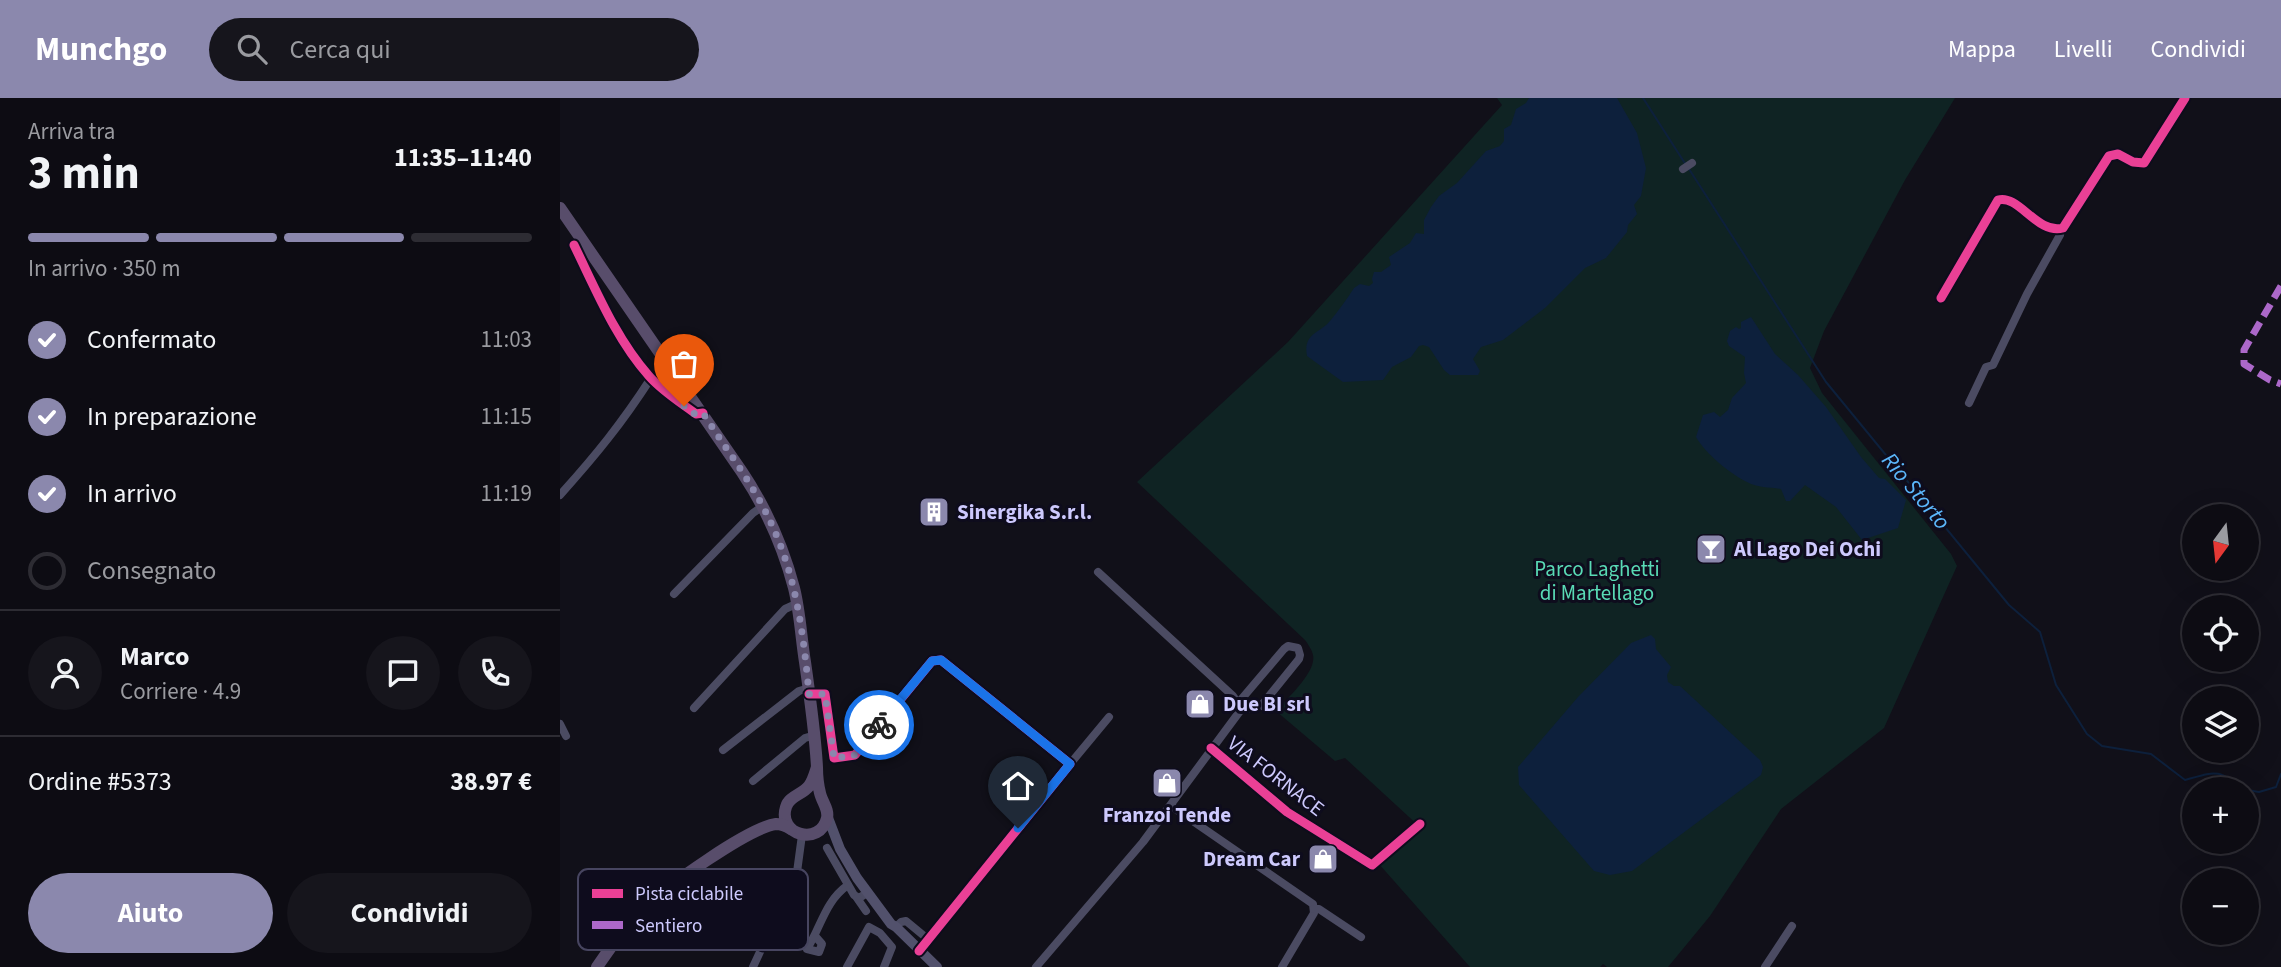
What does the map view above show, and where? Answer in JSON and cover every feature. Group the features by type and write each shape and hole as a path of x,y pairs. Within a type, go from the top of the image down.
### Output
{"main road":[{"path":"560,208 592,267 703,413 763,506 786,562 796,604 815,735 817,767 827,815 823,827 802,833 777,824 758,830"},
{"path":"696,869 758,830 809,786 817,767"},
{"path":"799,794 810,793 822,800"},
{"path":"788,803 785,819 802,833"},
{"path":"597,967 609,950"}],"street":[{"path":"1941,298 2001,198 2008,199 2047,227 2065,227 2109,156 2118,154 2133,162 2144,163 2185,98"},
{"path":"1683,169 1692,163"},
{"path":"1969,403 1986,367 1993,365 2061,229"},
{"path":"574,245 592,267 620,335 651,378 695,414 703,413"},
{"path":"560,495 615,432 651,378"},
{"path":"674,594 763,506"},
{"name":"VIA FORNACE","path":"1038,966 1171,806 1240,711 1240,704 1284,649 1289,646 1298,648 1300,655 1261,706 1253,709 1240,704 1098,572"},
{"path":"694,708 785,609 796,604"},
{"path":"723,750 799,691 809,691 825,694 834,758 855,755 932,661 941,660 1070,764"},
{"path":"919,951 1109,717"},
{"path":"560,724 566,736"},
{"path":"753,781 805,738 815,735"},
{"name":"VIA FORNACE","path":"1211,748 1287,812 1372,865 1420,824"},
{"path":"1171,806 1311,901 1314,909 1311,919 1282,967"},
{"path":"827,815 866,911"},
{"path":"797,869 802,833 830,839 841,849"},
{"path":"827,848 848,886 937,967"},
{"path":"815,936 832,898 848,886"},
{"path":"1314,909 1319,909 1361,937"},
{"path":"880,933 906,921 929,940"},
{"path":"847,967 870,924 892,947 884,967"},
{"path":"1765,967 1793,926"},
{"path":"753,967 761,950"}],"green space":[{"name":"Parco Laghetti di Martellago","path":"1497,98 1955,98 1905,180 1824,331 1810,368 1822,393 1951,554 1957,566 1884,728 1781,809 1710,916 1668,967 1607,967 1603,964 1600,967 1470,967 1379,864 1421,828 1345,758 1335,761 1276,711 1300,685 1313,662 1311,649 1305,640 1137,482 1288,342 1502,105"}],"water":[{"path":"1529,98 1617,98 1637,133 1646,168 1641,196 1634,205 1637,214 1628,225 1627,232 1606,258 1585,268 1545,308 1503,340 1481,347 1473,359 1480,371 1478,375 1450,375 1429,347 1423,345 1419,346 1411,357 1392,367 1383,380 1343,382 1307,356 1306,348 1310,338 1330,321 1354,288 1360,284 1369,286 1373,283 1374,272 1381,272 1391,265 1389,257 1410,243 1416,233 1424,234 1424,220 1439,196 1457,183 1486,151 1500,146 1504,141 1504,129 1511,125 1516,109"},
{"path":"1751,317 1775,354 1826,407 1861,457 1879,478 1885,479 1906,500 1898,528 1862,540 1836,507 1805,485 1790,501 1786,501 1781,489 1755,485 1740,478 1718,462 1700,443 1696,437 1703,415 1714,412 1720,417 1728,410 1732,398 1746,383 1745,357 1729,346 1727,341 1730,331 1736,327 1741,328 1741,322"},
{"path":"1651,635 1655,639 1656,649 1671,667 1667,675 1668,682 1680,686 1760,760 1763,767 1761,775 1632,871 1610,875 1594,871 1519,785 1518,767 1578,697 1631,643"}],"waterway":[{"name":"Rio Storto","path":"1643,98 1686,165"},
{"name":"Rio Storto","path":"1689,169 1826,382 2009,605 2040,632 2056,685 2087,734 2102,746 2151,754 2182,778"},
{"name":"Rio Storto","path":"2196,777 2211,774 2226,777"},
{"name":"Rio Storto","path":"2259,792 2276,787 2281,774"}],"marked path":[{"path":"2281,286 2244,350 2244,364 2281,384"}],"cycle path":[{"path":"1941,298 1998,200 2013,203 2045,226 2063,228 2109,156 2118,154 2133,162 2144,163 2185,98"},
{"path":"574,245 607,314 637,362 665,391 696,414 703,413"},
{"path":"809,694 825,694 834,758 855,755 932,661 941,660 1070,764 919,951"},
{"path":"1211,748 1287,812 1372,865 1420,824"}],"way so far":[{"path":"684,406 695,414 703,413 758,498 776,534 794,591 809,694 825,694 834,758 855,755 879,725"}],"place":[{"name":"Sinergika S.r.l.","path":"934,512"},
{"name":"Al Lago Dei Ochi","path":"1711,549"},
{"name":"Due BI srl","path":"1200,704"},
{"name":"Franzoi Tende","path":"1167,783"},
{"name":"Dream Car","path":"1323,859"}],"route":[{"path":"879,725 932,661 941,660 1070,764 1018,828"}]}
